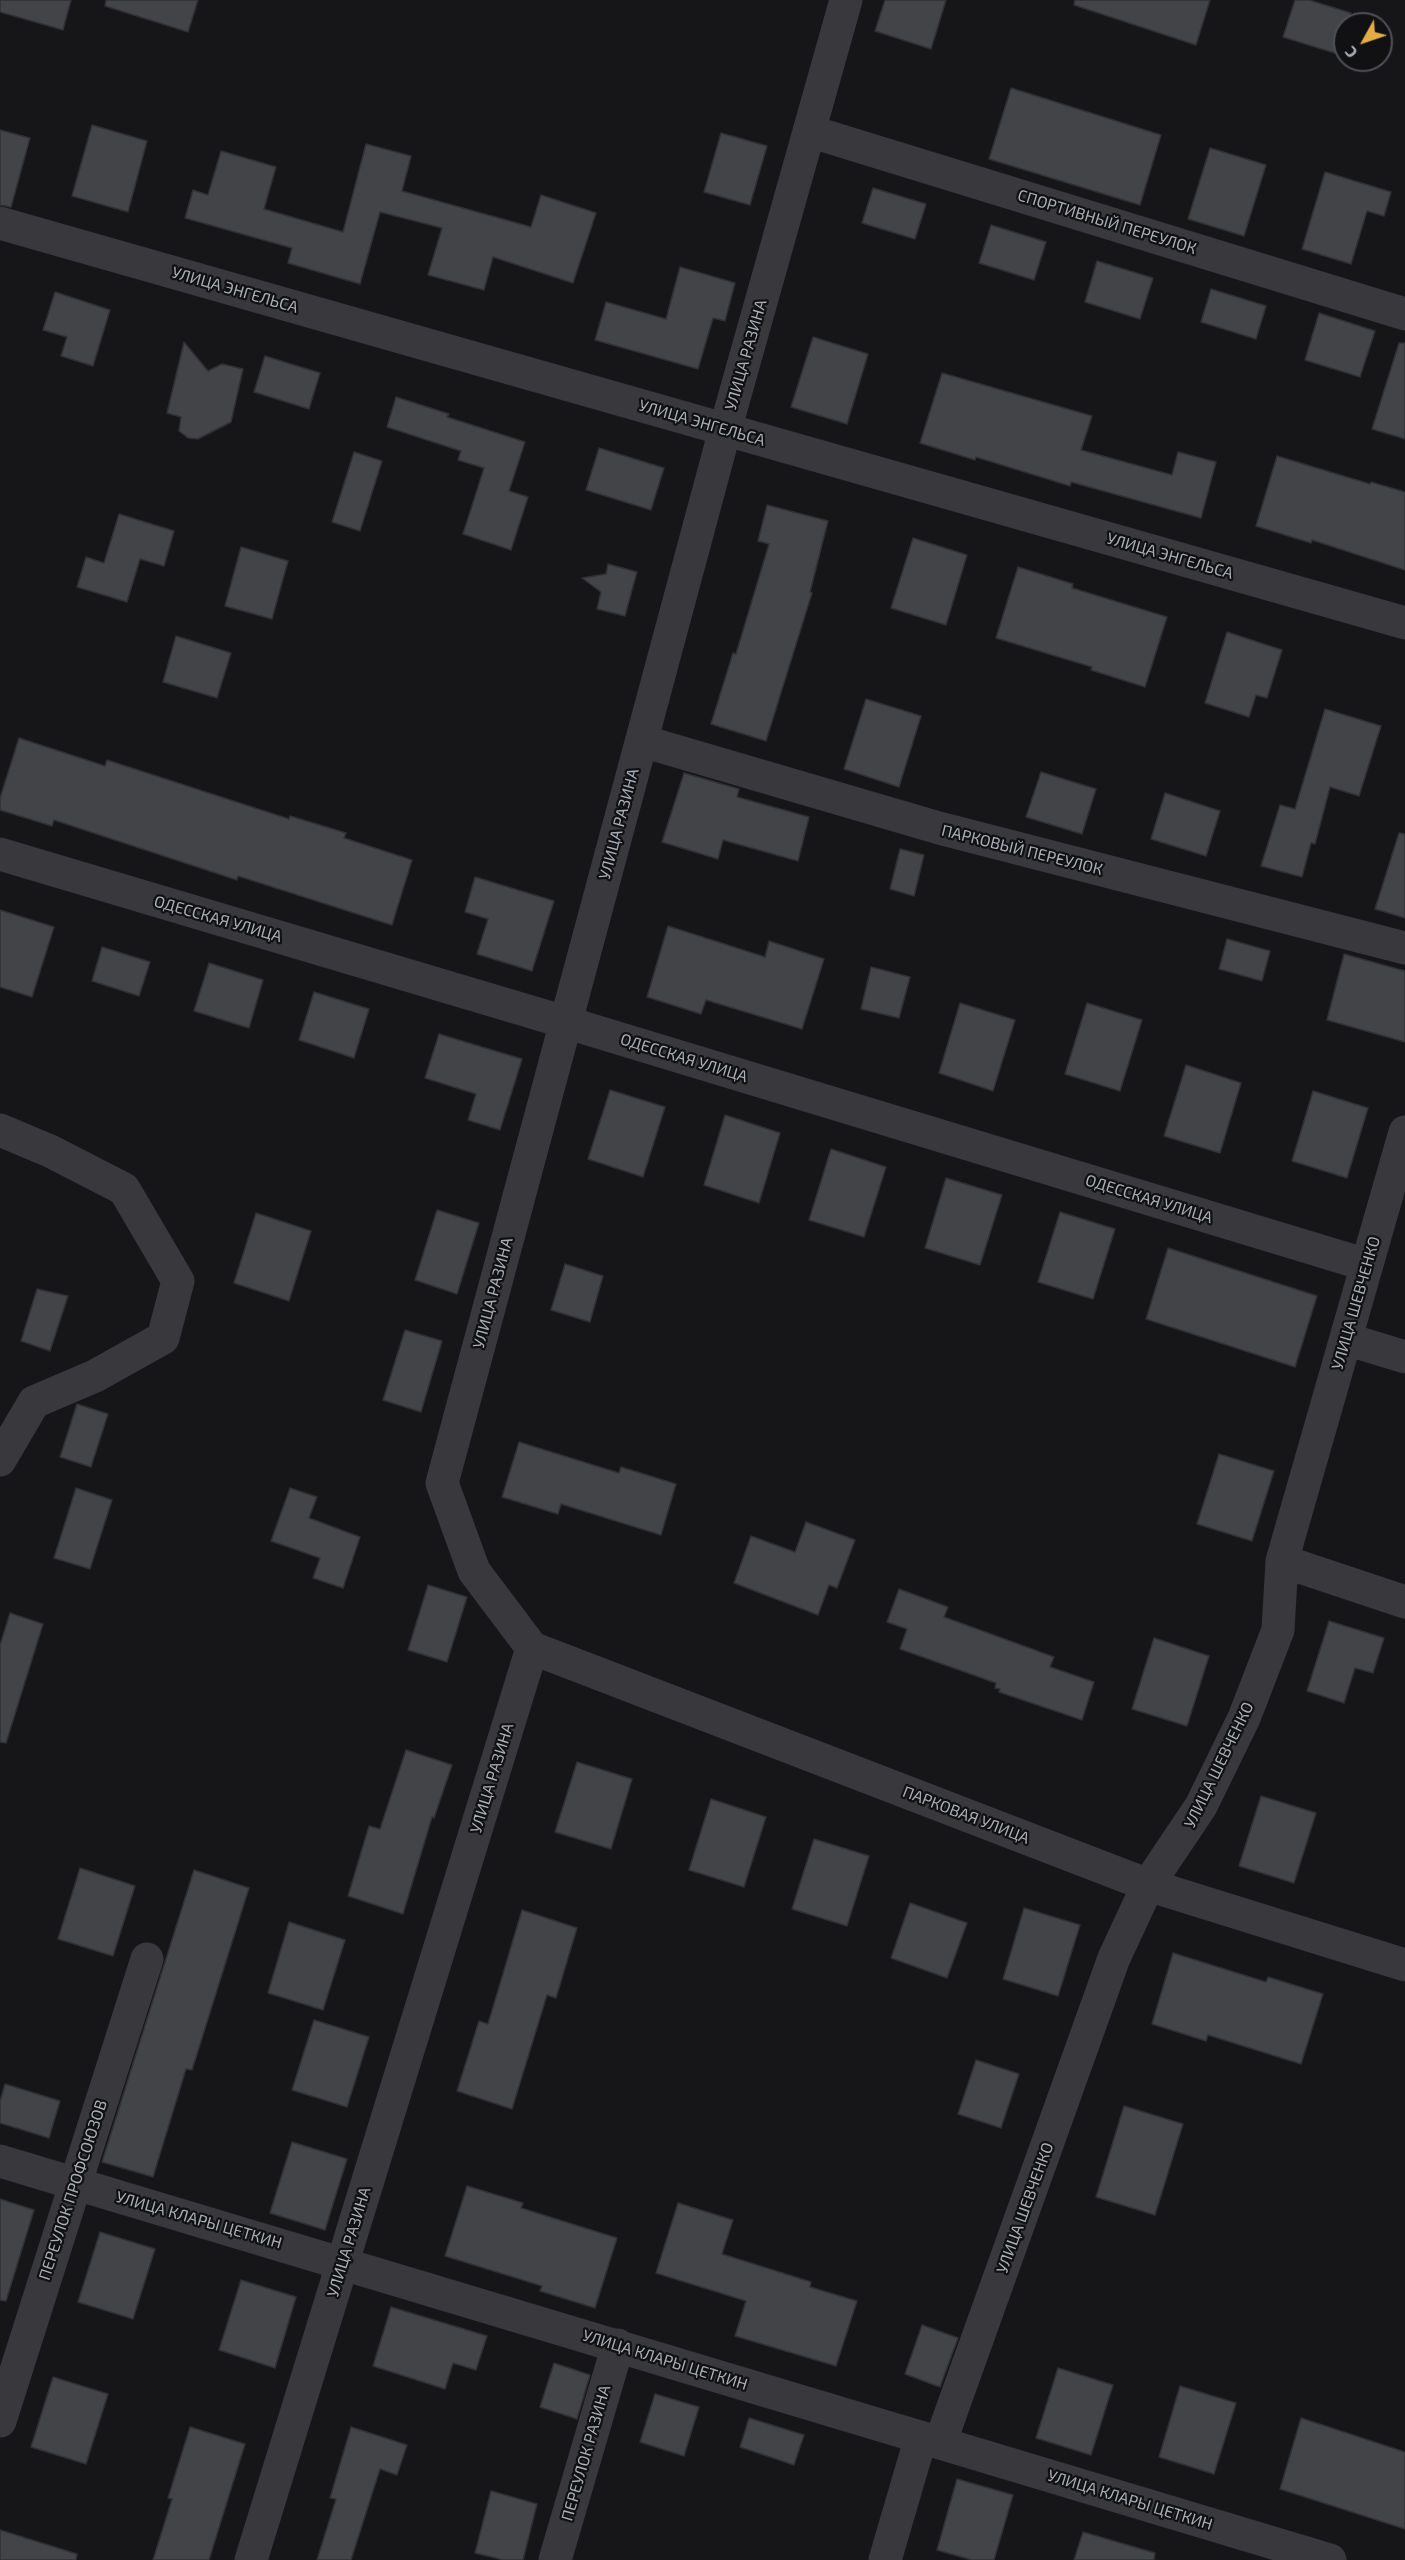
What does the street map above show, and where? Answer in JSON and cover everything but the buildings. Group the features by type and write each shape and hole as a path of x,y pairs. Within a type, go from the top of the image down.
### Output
{"street":[{"name":"УЛИЦА РАЗИНА","path":"251,2560 532,1648 474,1571 442,1483 725,430 846,0"},
{"name":"СПОРТИВНЫЙ ПЕРЕУЛОК","path":"809,131 1405,314"},
{"name":"УЛИЦА ЭНГЕЛЬСА","path":"0,223 1405,623"},
{"name":"ПАРКОВЫЙ ПЕРЕУЛОК","path":"642,741 939,828 1405,948"},
{"name":"ОДЕССКАЯ УЛИЦА","path":"0,854 1367,1265"},
{"path":"0,1130 50,1151 124,1189 178,1281 163,1338 95,1376 34,1402 0,1460"},
{"name":"УЛИЦА ШЕВЧЕНКО","path":"885,2560 1114,1959 1148,1885 1201,1806 1244,1718 1278,1630 1282,1561 1405,1132"},
{"path":"1346,1339 1405,1356"},
{"path":"1282,1561 1405,1602"},
{"name":"ПАРКОВАЯ УЛИЦА","path":"532,1648 1148,1885 1405,1965"},
{"name":"ПЕРЕУЛОК ПРОФСОЮЗОВ","path":"0,2421 147,1959"},
{"name":"УЛИЦА КЛАРЫ ЦЕТКИН","path":"0,2161 1329,2560"},
{"name":"ПЕРЕУЛОК РАЗИНА","path":"555,2560 618,2345"}]}
